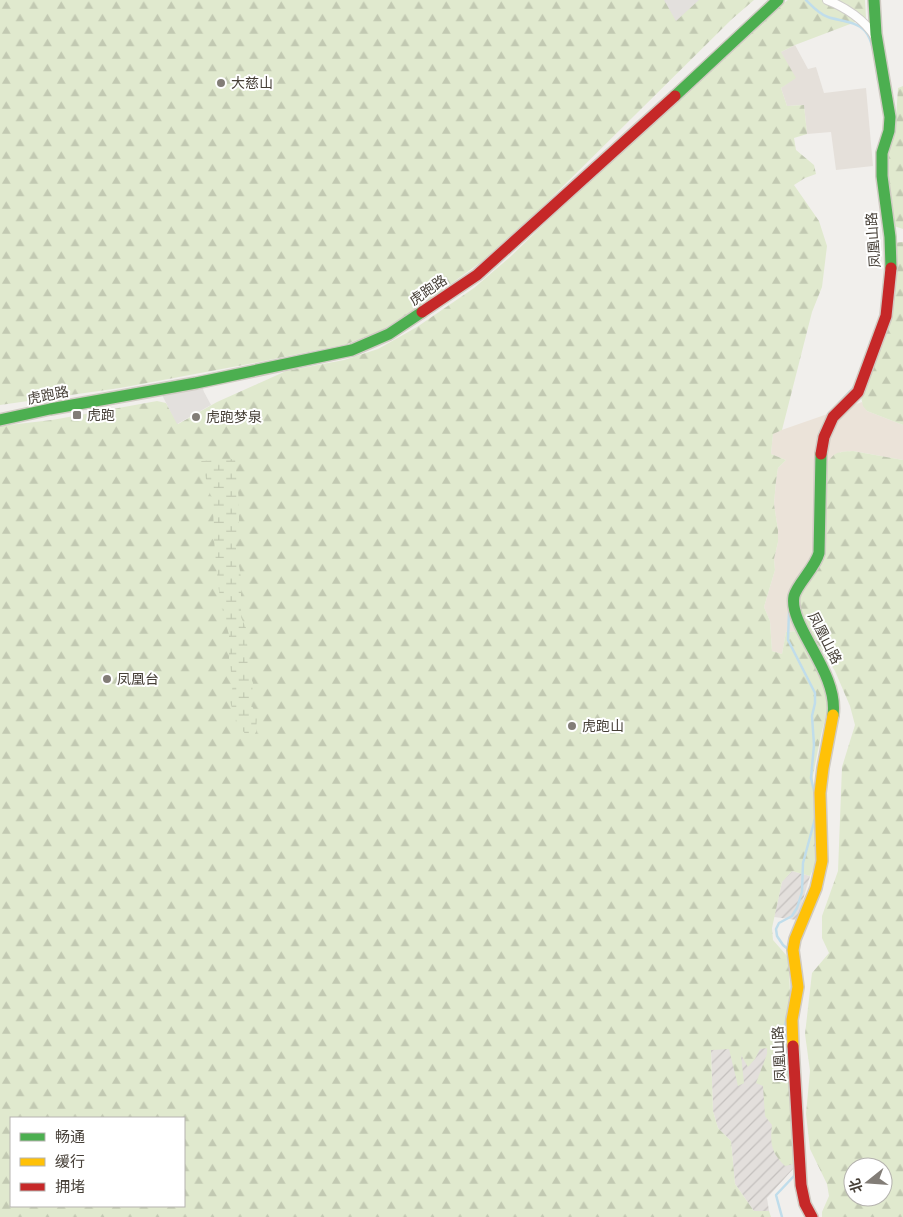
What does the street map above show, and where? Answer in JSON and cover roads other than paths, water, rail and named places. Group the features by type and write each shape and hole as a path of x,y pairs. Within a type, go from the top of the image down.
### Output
{"street":[{"name":"虎跑路","path":"0,420 50,409 196,383 352,350 389,334 477,275 778,0"},
{"path":"827,0 848,10 872,31 877,41"},
{"name":"凤凰山路","path":"812,1217 805,1204 801,1185 792,1020 798,987 793,950 795,939 816,888 822,861 820,793 834,712 833,697 827,675 798,620 794,605 794,595 817,560 819,553 821,450 824,437 833,417 858,392 886,316 891,263 890,237 882,176 882,153 889,131 890,117 877,41 874,0"}],"waterway":[{"path":"806,0 825,16 852,23 865,31 873,47 878,80"},
{"path":"839,403 854,387"},
{"path":"789,612 788,640 815,693 812,716 814,745 811,778 815,795"},
{"path":"789,950 777,936 776,929 779,923 792,916 797,908 802,892 803,863 816,815"},
{"path":"791,997 792,980"},
{"path":"787,1015 785,1025 791,1101"},
{"path":"782,1217 776,1195 794,1176 795,1169"}],"place":[{"name":"大慈山","path":"221,83"},
{"name":"虎跑","path":"77,415"},
{"name":"虎跑梦泉","path":"196,417"},
{"name":"凤凰台","path":"107,679"},
{"name":"虎跑山","path":"572,726"}]}
